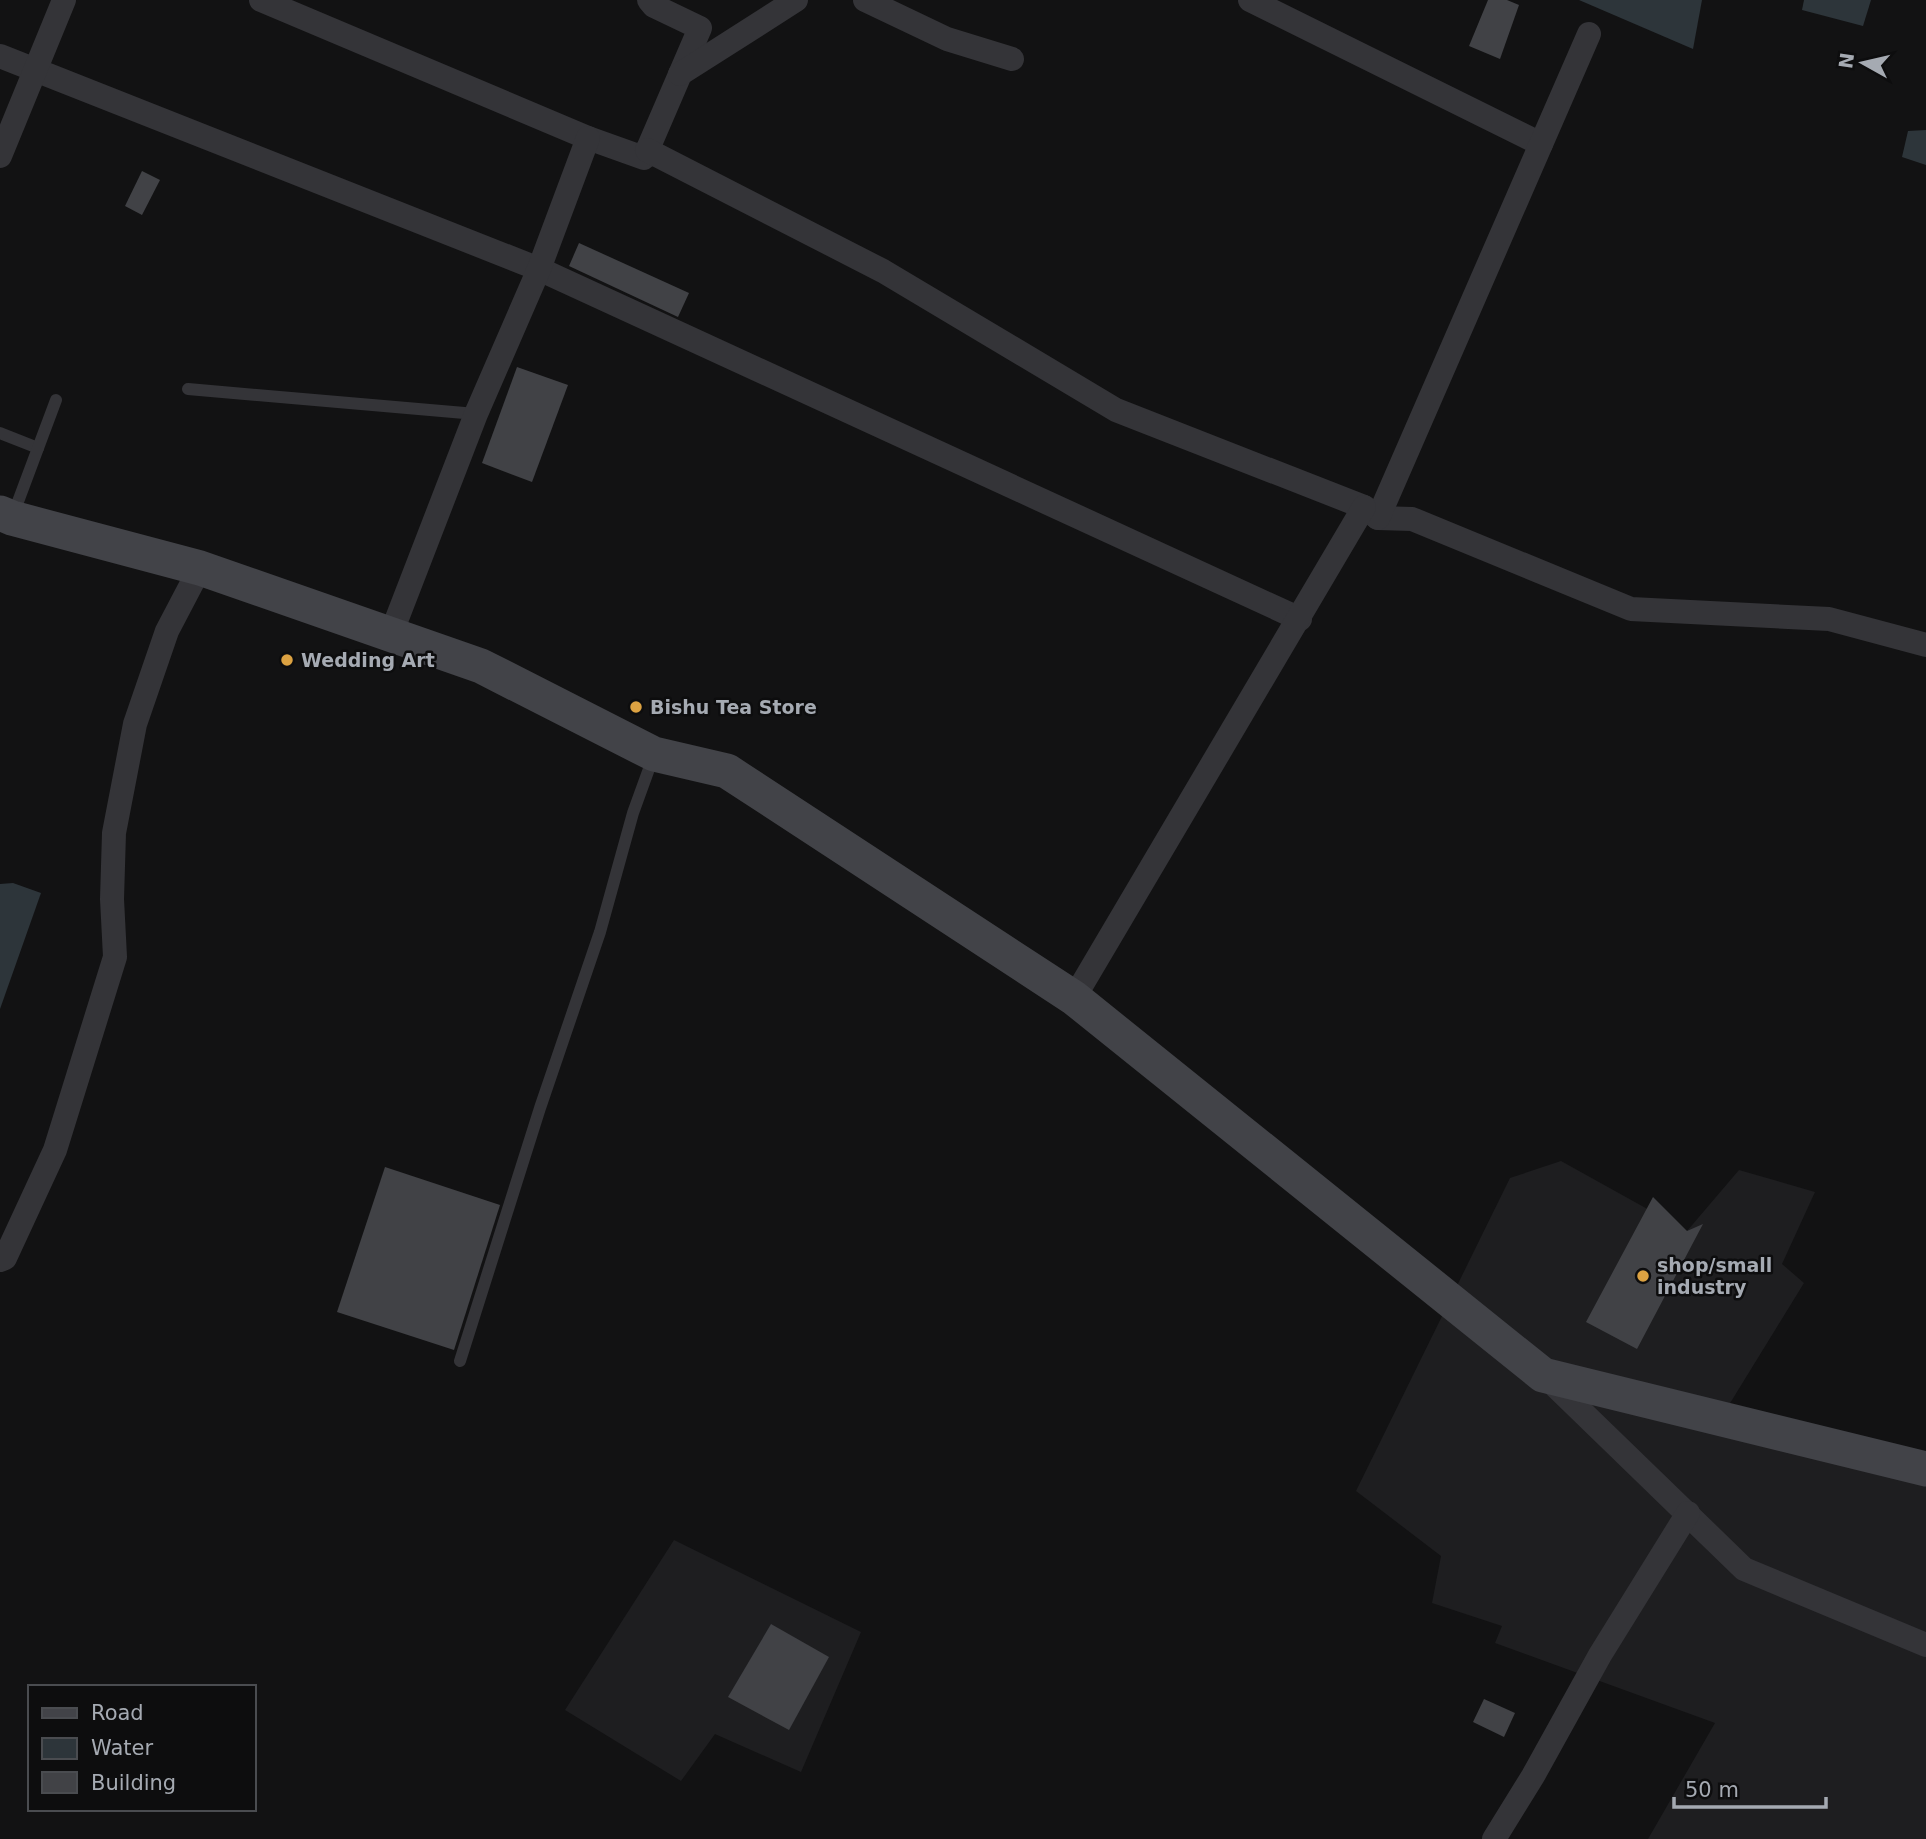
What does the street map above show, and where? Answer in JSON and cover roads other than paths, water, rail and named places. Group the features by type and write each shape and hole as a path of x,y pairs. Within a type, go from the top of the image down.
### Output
{"main road":[{"path":"6,516 200,568 391,634 481,666 654,754 727,771 1074,998 1544,1374 1926,1469"}],"street":[{"path":"0,156 64,0"},
{"path":"261,0 588,138 644,158 700,28 654,6 649,0"},
{"path":"680,74 796,0"},
{"path":"866,0 947,39 1013,59"},
{"path":"1250,0 1541,144"},
{"path":"1074,998 1300,619 1371,512 1589,34"},
{"path":"0,56 539,270 1300,619"},
{"path":"391,634 476,414 539,270 588,138"},
{"path":"647,150 883,271 1116,411 1371,512 1412,519 1632,609 1829,620 1926,645"},
{"path":"0,1260 5,1258 55,1150 116,957 112,900 114,833 135,724 167,631 200,568"},
{"path":"1544,1374 1744,1569 1926,1645"},
{"path":"1494,1839 1533,1776 1600,1655 1688,1513"}],"lane":[{"path":"188,388 476,414"},
{"path":"6,516 38,448 56,400"},
{"path":"0,433 38,448"},
{"path":"460,1360 540,1108 600,932 633,813 654,754"}],"water":[{"path":"1579,0 1702,0 1693,49"},
{"path":"1804,0 1871,0 1863,26 1802,10"},
{"path":"1926,130 1926,165 1902,157 1908,131"},
{"path":"13,883 41,893 0,1009 0,884"}],"place":[{"name":"Wedding Art","path":"287,660"},
{"name":"Bishu Tea Store","path":"636,707"},
{"name":"shop/small industry","path":"1643,1276"}]}
